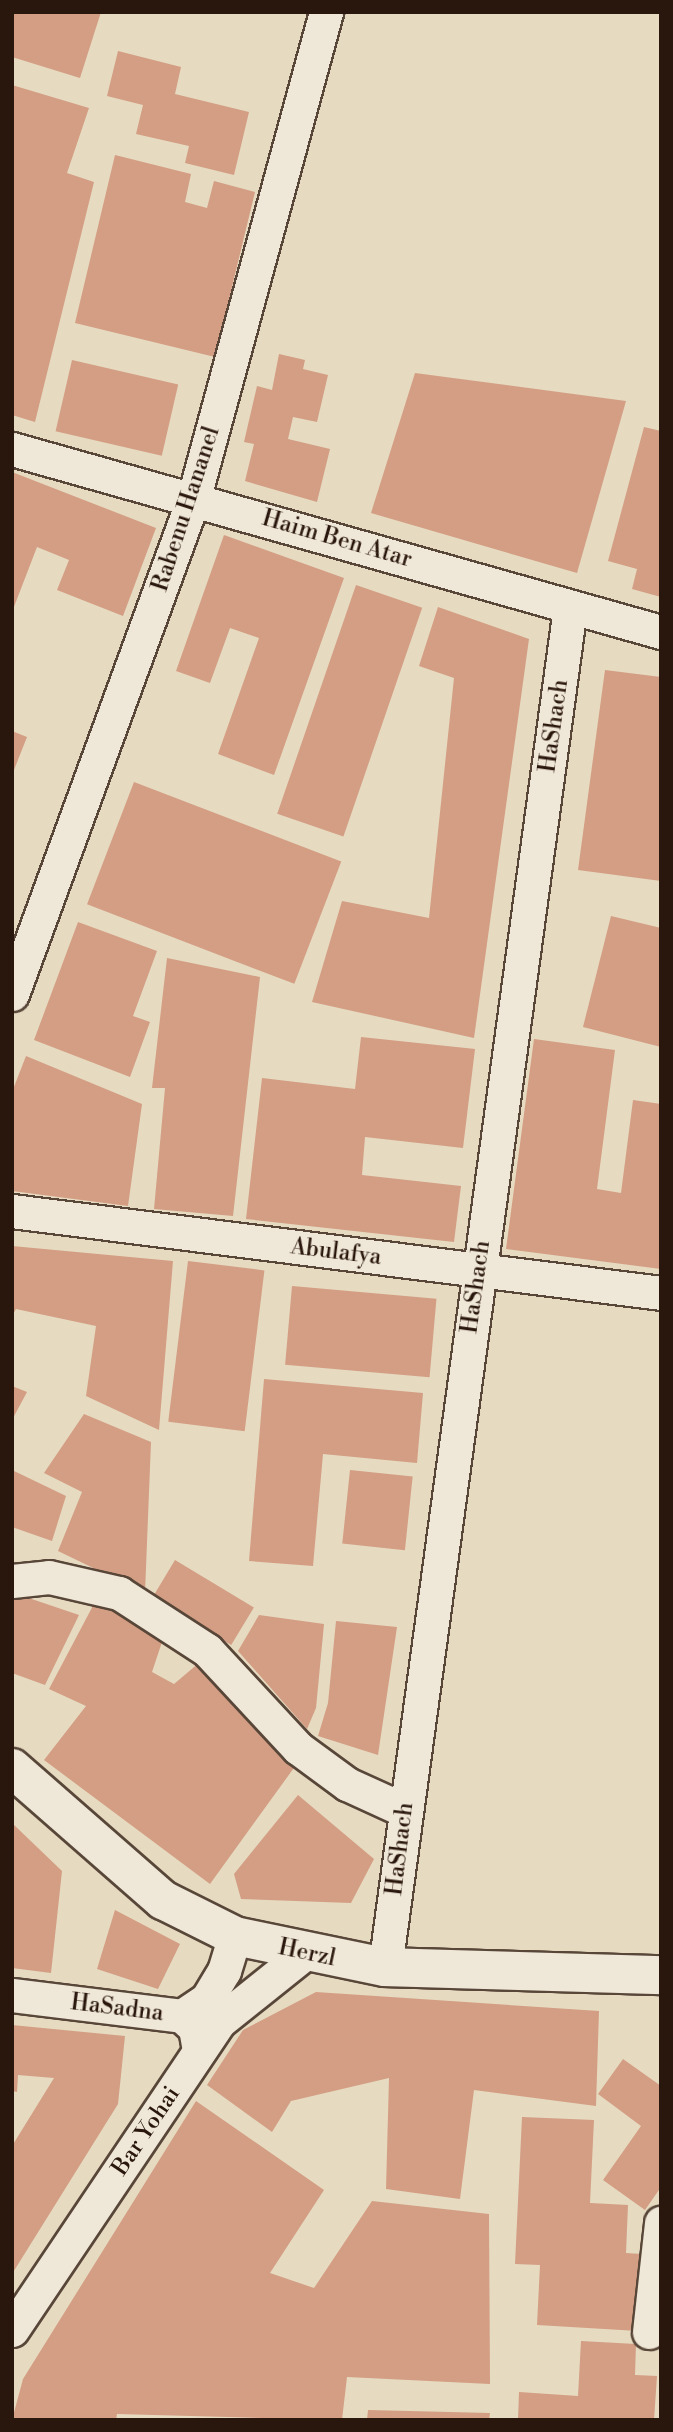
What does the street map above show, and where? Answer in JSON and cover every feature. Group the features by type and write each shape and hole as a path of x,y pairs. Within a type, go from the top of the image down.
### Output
{"street":[{"name":"Rabenu Hananel","path":"12,994 194,497 326,12"},
{"name":"Haim Ben Atar","path":"12,449 194,497 570,608 661,632"},
{"name":"HaShach","path":"385,1967 404,1810 570,608"},
{"name":"Abulafya","path":"12,1211 661,1293"},
{"path":"12,1581 48,1577 119,1593 207,1650 298,1748 347,1784 404,1810"},
{"name":"Herzl","path":"12,1768 163,1900 235,1936 304,1954 385,1967 661,1975"},
{"path":"182,2017 207,1999 224,1971 235,1936"},
{"name":"Bar Yohai","path":"12,2330 220,2021 304,1954"},
{"name":"HaSadna","path":"12,1995 182,2017 195,2028 199,2051"},
{"path":"649,2332 661,2223"}],"building":[{"path":"12,12 101,12 80,78 12,57"},
{"path":"118,51 181,67 175,94 249,112 234,175 185,163 189,146 136,134 143,105 107,96"},
{"path":"12,85 89,108 67,173 94,182 35,422 12,415"},
{"path":"115,155 191,174 185,202 207,208 214,181 255,192 215,357 75,323"},
{"path":"279,354 305,360 303,369 328,375 317,422 293,417 288,439 330,449 317,502 245,481 254,444 244,442 257,386 272,390"},
{"path":"72,360 178,385 162,456 56,431"},
{"path":"415,373 626,401 577,573 371,513"},
{"path":"644,427 661,431 661,597 632,589 637,569 608,561"},
{"path":"12,472 156,528 123,616 57,590 69,560 37,547 12,612"},
{"path":"224,535 344,578 274,775 218,754 259,638 230,628 210,683 176,671"},
{"path":"356,585 422,608 343,837 277,814"},
{"path":"438,607 529,639 474,1038 312,1002 342,901 429,918 454,678 419,666"},
{"path":"605,670 661,677 661,881 578,870"},
{"path":"12,731 27,737 12,775"},
{"path":"134,782 341,862 294,984 87,904"},
{"path":"611,916 661,928 661,1047 583,1027"},
{"path":"78,922 157,951 133,1016 150,1022 130,1077 34,1040"},
{"path":"167,958 260,977 233,1216 154,1209 165,1088 152,1088"},
{"path":"361,1037 475,1049 463,1148 365,1137 362,1175 461,1186 454,1242 246,1219 262,1078 355,1089"},
{"path":"534,1039 615,1050 597,1189 621,1193 633,1100 661,1104 661,1269 506,1249"},
{"path":"26,1056 142,1104 128,1206 12,1191 12,1092"},
{"path":"12,1246 173,1261 159,1430 86,1396 96,1326 16,1309 12,1316"},
{"path":"188,1261 264,1270 245,1431 168,1422"},
{"path":"292,1286 436,1299 430,1377 285,1365"},
{"path":"264,1379 423,1393 417,1463 323,1454 313,1566 249,1561"},
{"path":"12,1386 27,1392 12,1420"},
{"path":"84,1414 151,1442 145,1593 58,1551 82,1492 44,1473"},
{"path":"12,1470 66,1496 52,1541 12,1527"},
{"path":"350,1470 413,1477 405,1550 342,1544"},
{"path":"175,1560 254,1607 231,1645 152,1598"},
{"path":"14,1593 79,1615 45,1685 12,1673"},
{"path":"96,1600 163,1639 152,1672 174,1684 200,1662 296,1765 210,1884 44,1760 86,1706 49,1689"},
{"path":"259,1615 324,1624 316,1708 307,1729 238,1651"},
{"path":"336,1621 397,1627 378,1755 318,1736 328,1703"},
{"path":"298,1795 374,1859 351,1903 241,1899 234,1874"},
{"path":"12,1823 62,1871 51,1973 12,1968"},
{"path":"115,1910 180,1944 158,1989 97,1969"},
{"path":"316,1992 599,2011 596,2106 474,2090 460,2199 386,2189 389,2078 291,2101 272,2132 207,2085 243,2030"},
{"path":"12,2025 125,2036 118,2104 12,2274 12,2146 54,2078 18,2075 17,2092 12,2091"},
{"path":"623,2059 661,2086 661,2187 645,2210 603,2180 641,2126 598,2094"},
{"path":"196,2101 324,2190 270,2273 314,2288 372,2201 489,2214 490,2384 347,2377 342,2420 117,2414 116,2420 12,2420 23,2379"},
{"path":"522,2117 594,2120 590,2203 628,2205 626,2253 642,2254 638,2331 537,2325 540,2265 515,2264"},
{"path":"581,2341 636,2344 635,2375 657,2376 654,2420 518,2420 519,2392 578,2396"},
{"path":"368,2410 490,2413 489,2420 367,2420"}]}
